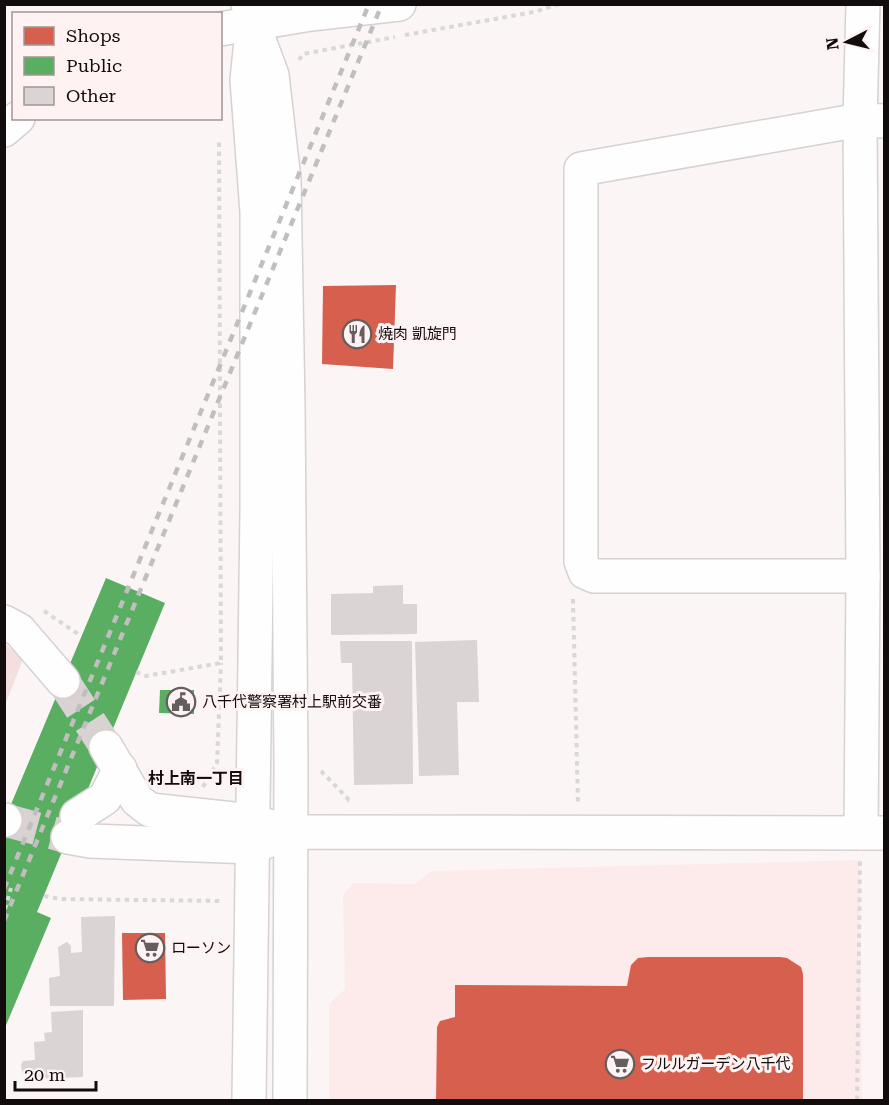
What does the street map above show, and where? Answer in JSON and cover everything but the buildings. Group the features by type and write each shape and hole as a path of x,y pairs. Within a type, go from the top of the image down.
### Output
{"street":[{"path":"222,28 250,14 311,14 399,4"},
{"path":"252,834 150,810 137,800 113,758 105,798 73,827 90,842 252,834 291,832 575,813 873,833 863,576 872,120 863,4"},
{"path":"249,1101 257,510 257,212 247,80 250,14"},
{"path":"250,14 272,75 284,180 291,832 290,1101"},
{"path":"4,130 16,120"},
{"path":"863,576 594,576 585,572 581,561 581,169 872,120"},
{"path":"4,622 19,630 63,681"}],"path":[{"path":"297,63 303,54 534,12 559,4"},
{"path":"200,791 217,763 221,663 219,135"},
{"path":"575,813 573,596 585,572"},
{"path":"136,672 146,676 221,663"},
{"path":"313,763 349,800 360,800"},
{"path":"857,1101 873,833"},
{"path":"5,909 11,888"},
{"path":"44,896 60,899 224,901"}],"shaded area":[{"path":"5,644 23,659 5,705"},
{"path":"860,860 862,1100 329,1100 329,1004 345,989 343,895 354,883 414,884 432,871"}],"tunnel":[{"path":"63,681 106,747"},
{"path":"5,820 68,837"}],"railway":[{"path":"4,889 369,4"},
{"path":"4,921 382,4"}],"place":[{"name":"焼肉 凱旋門","path":"357,334"},
{"name":"八千代警察署村上駅前交番","path":"181,702"},
{"name":"ローソン","path":"150,948"},
{"name":"フルルガーデン八千代","path":"620,1064"}],"district":[{"name":"村上南一丁目","path":"196,778"}]}
